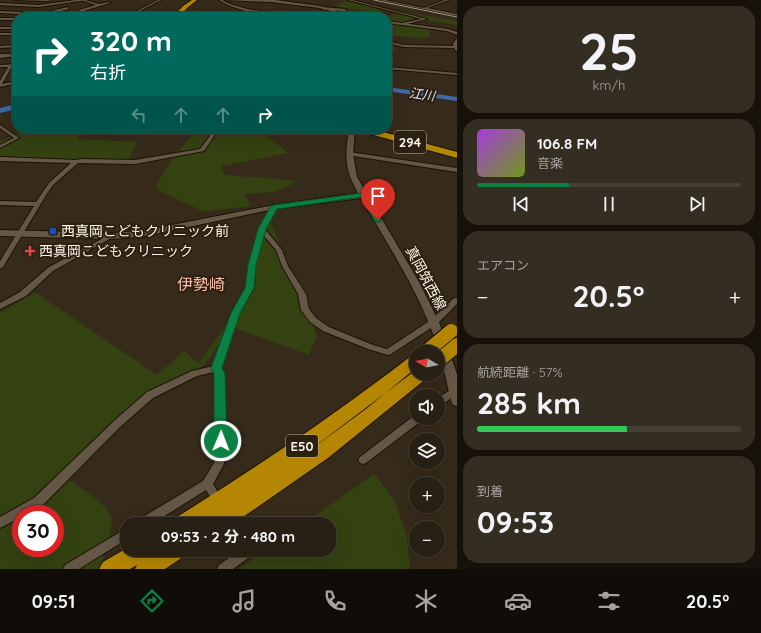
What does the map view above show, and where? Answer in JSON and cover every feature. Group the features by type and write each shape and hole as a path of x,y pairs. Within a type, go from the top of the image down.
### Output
{"highway":[{"path":"177,12 191,0"},
{"path":"180,12 195,0"},
{"name":"294","path":"382,134 457,153"},
{"name":"294","path":"390,134 457,153"},
{"path":"434,345 454,328"},
{"path":"445,355 457,345"},
{"name":"E50","path":"195,517 249,483 332,425 409,365"},
{"name":"E50","path":"227,517 261,496 345,436 413,381"},
{"path":"110,569 131,557"},
{"path":"146,569 165,557"}],"street":[{"path":"16,0 49,0"},
{"path":"0,11 21,0"},
{"path":"69,0 74,2"},
{"path":"82,0 98,5"},
{"path":"0,4 32,6 85,0"},
{"path":"136,12 160,0"},
{"path":"220,0 236,7 261,12"},
{"path":"225,0 268,1 322,8 339,12"},
{"path":"349,0 426,19 403,24"},
{"path":"381,0 457,15"},
{"path":"425,8 448,0"},
{"path":"80,11 109,3"},
{"path":"56,4 86,12"},
{"path":"92,7 102,9"},
{"path":"51,12 68,8"},
{"path":"0,11 14,12"},
{"path":"0,19 12,19"},
{"path":"392,23 448,30 457,33"},
{"path":"0,28 12,28"},
{"path":"0,34 12,34"},
{"path":"392,43 404,46 456,48 457,38"},
{"path":"0,47 12,46"},
{"path":"0,56 12,55"},
{"path":"0,66 11,65"},
{"path":"0,86 11,65"},
{"path":"392,68 457,74"},
{"path":"0,86 12,83"},
{"path":"0,126 17,138 0,147"},
{"path":"0,158 76,162 140,162 202,150 213,134"},
{"name":"真岡筑西線","path":"351,134 349,154 353,177 414,282 434,322 449,365 457,401"},
{"path":"349,154 457,170"},
{"path":"0,267 51,184 76,162"},
{"path":"0,233 111,236 156,232 274,207 363,195"},
{"path":"0,203 38,204"},
{"path":"216,368 235,313 250,288 253,259 262,229 274,207"},
{"path":"262,229 278,250 288,272 302,294 305,310 313,320 326,329 371,347 388,352 434,322 457,300"},
{"path":"0,306 23,294 51,269 111,236"},
{"path":"0,301 9,301"},
{"path":"153,517 207,484 218,464 222,430 220,374 216,368"},
{"path":"0,523 38,502 117,424 150,395 195,373 216,368"},
{"path":"445,398 455,390"},
{"path":"363,460 409,425"},
{"path":"207,484 216,497"},
{"path":"69,569 120,537"},
{"path":"223,569 240,557"}],"green space":[{"path":"355,1 386,8 376,12 336,7 340,3"},
{"path":"405,12 457,21 457,28 456,25 414,18 407,23 409,25 430,30 430,37 393,36 392,38 392,15"},
{"path":"392,45 397,50 392,52"},
{"path":"18,134 81,134 77,139 137,142 128,162 0,157 0,141"},
{"path":"195,134 271,134 268,136 288,153 222,166 223,173 225,175 299,181 275,192 244,194 251,206 202,211 156,188 166,168"},
{"path":"269,218 317,336 309,355 232,327 203,366 166,383 61,475 84,489 100,502 111,516 112,523 109,539 100,569 0,569 0,313 35,292 157,375 184,351 198,363 241,305 256,263"},
{"path":"374,474 394,499 407,536 410,569 239,569 256,557 336,557 336,517 313,517"}],"waterway":[{"name":"江川","path":"392,90 457,99"},
{"name":"江川","path":"0,111 12,107"}],"railway":[{"path":"374,0 457,17"}],"place":[{"name":"西真岡こどもクリニック前","path":"53,231"},
{"name":"西真岡こどもクリニック","path":"30,251"}],"district":[{"name":"伊勢崎","path":"201,284"}],"route":[{"path":"221,441 220,374 216,368 235,313 250,288 252,265 256,247 262,229 274,207 363,195 378,220"}]}
